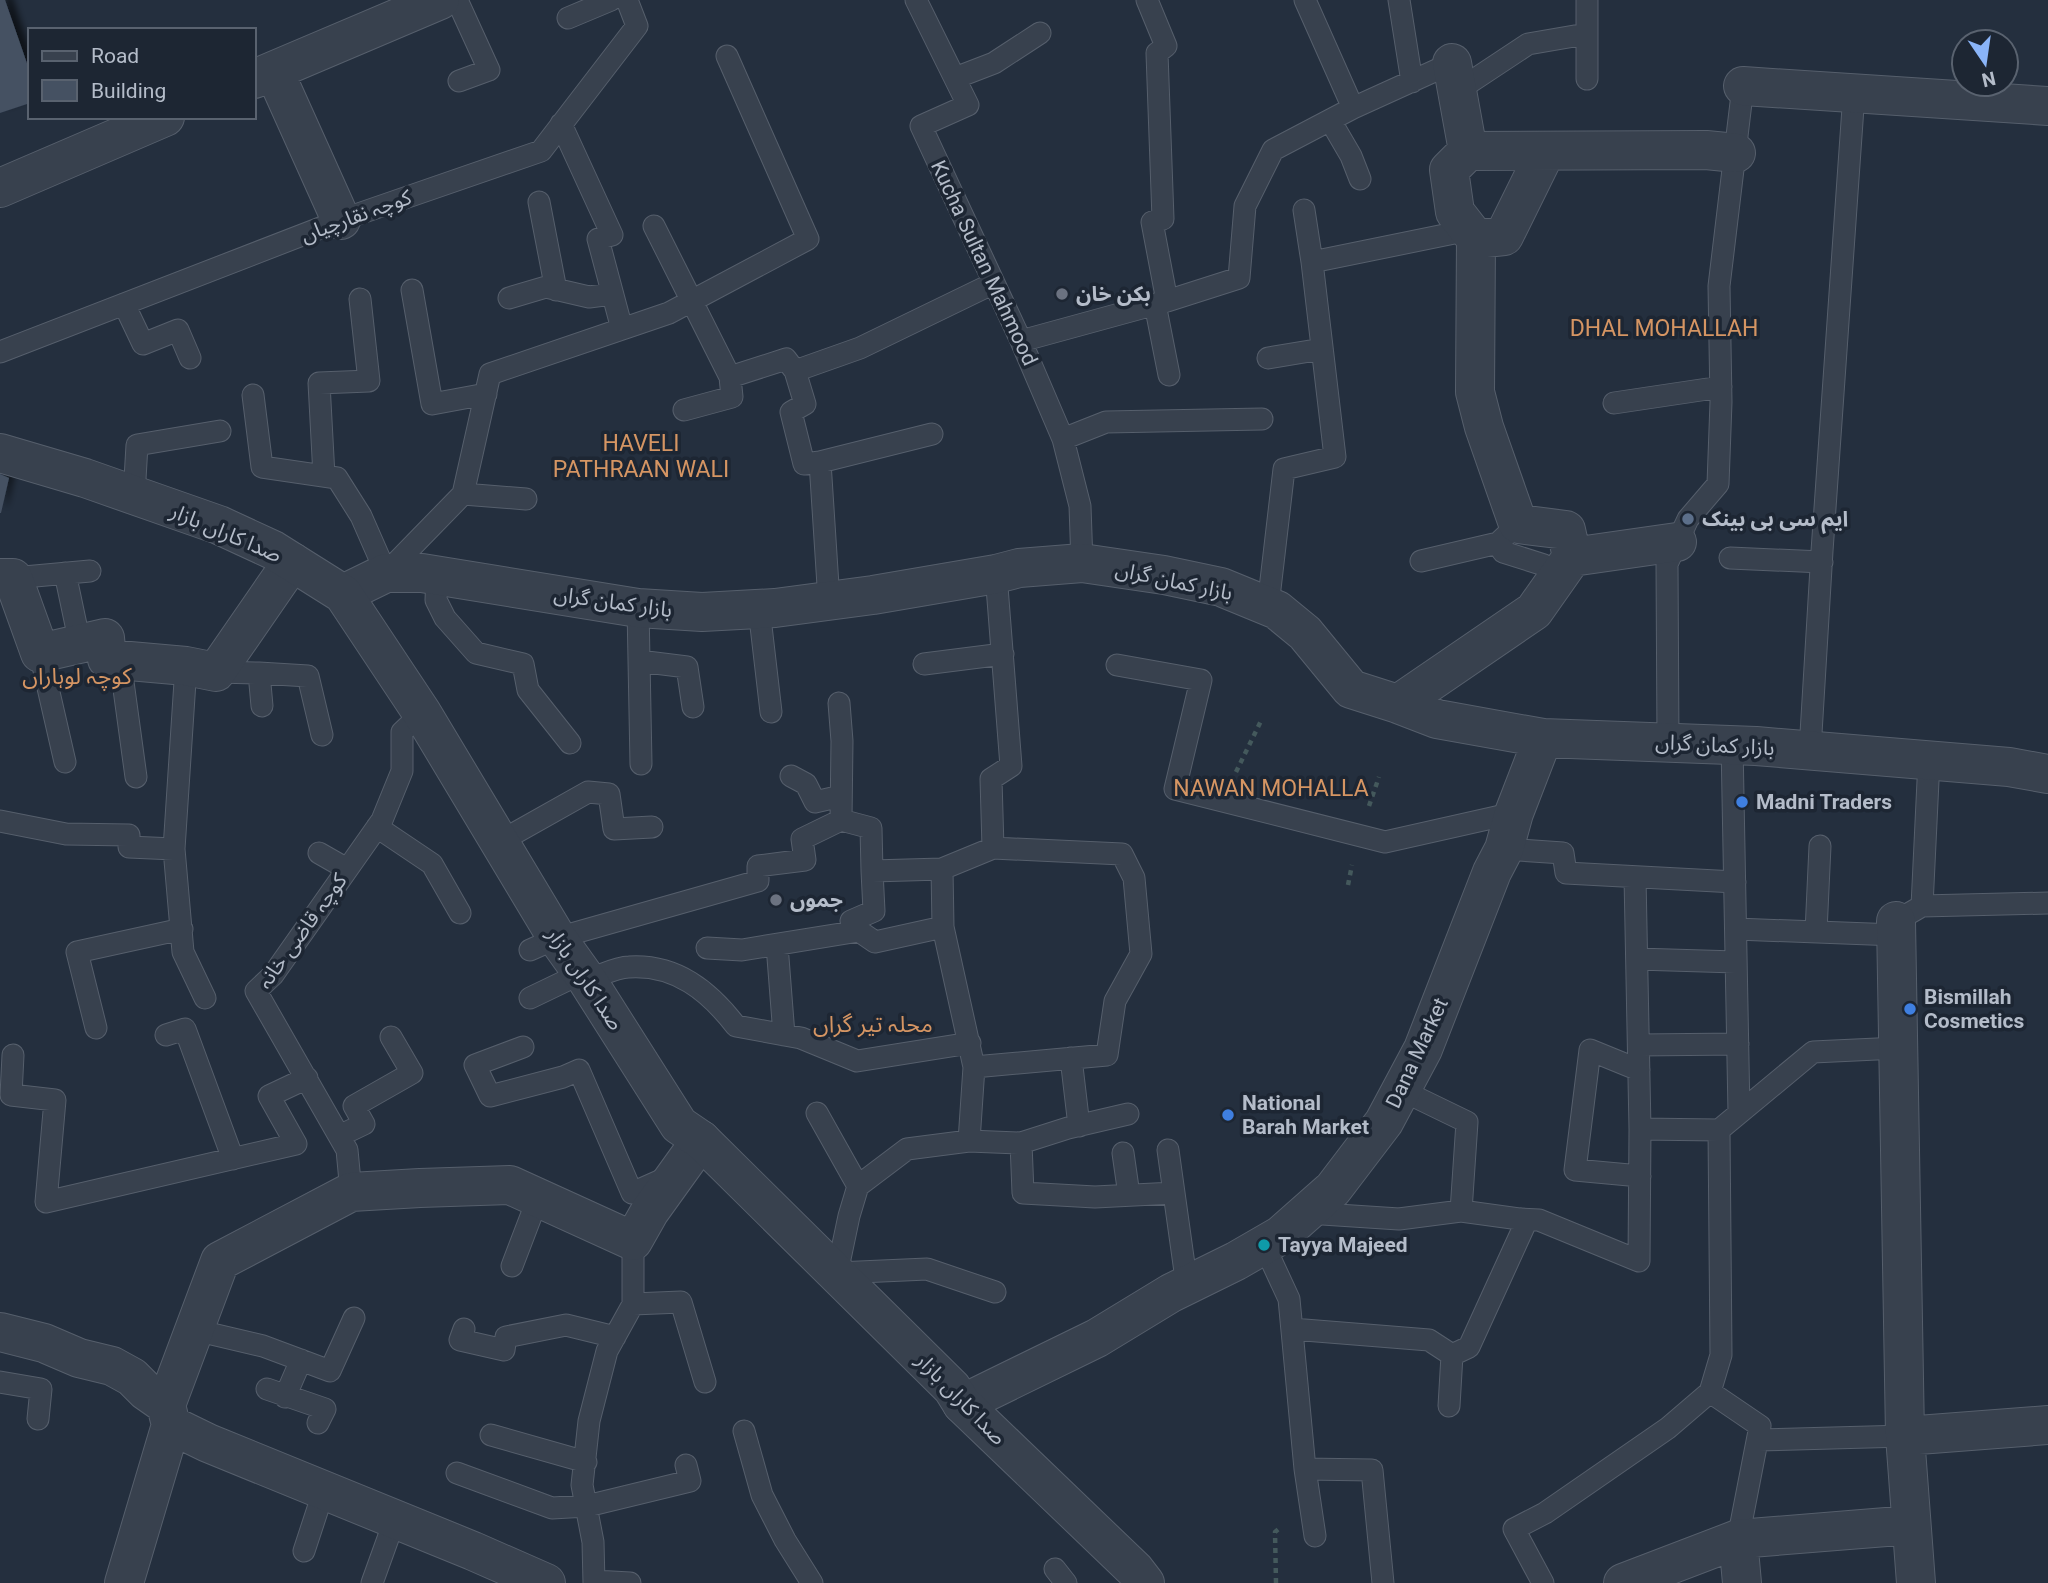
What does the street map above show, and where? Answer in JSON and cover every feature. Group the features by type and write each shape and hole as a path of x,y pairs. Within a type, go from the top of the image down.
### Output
{"street":[{"path":"341,220 264,75 440,0"},
{"path":"1455,77 1468,151"},
{"path":"1744,86 2048,106"},
{"path":"0,188 160,119"},
{"path":"1398,704 1534,611 1558,561 1566,530 1508,533 1475,392 1473,235 1455,212 1449,170 1468,151 1706,150 1736,153"},
{"path":"1473,235 1504,236 1546,151"},
{"name":"صدا کاراں بازار","path":"0,453 219,525 273,550 342,594 422,713 499,842 543,944 584,977 679,1125 701,1140 837,1273 952,1388 962,1404 1146,1583"},
{"path":"1558,561 1677,542"},
{"path":"7,578 40,653 102,654 201,669 292,562"},
{"name":"بازار کمان گراں","path":"386,573 422,573 638,607 702,612 829,601 996,574 1018,568 1082,563 1164,575 1221,587 1268,606 1305,633 1351,689 1437,719 1543,738 1732,744 2009,767 2048,774"},
{"path":"342,594 386,573"},
{"name":"Dana Market","path":"962,1404 1097,1338 1171,1293 1264,1245 1280,1235 1333,1189 1384,1122 1423,1049 1492,872 1504,849 1514,813 1543,738"},
{"path":"1904,921 1898,1048 1905,1437 1916,1583"},
{"path":"124,1583 169,1415 220,1261 351,1192 510,1185 633,1241 650,1210 701,1140"},
{"path":"0,1332 44,1343 79,1358 112,1366 132,1377 169,1415 208,1443 395,1519 502,1574 546,1583"},
{"path":"1905,1437 2048,1424"},
{"path":"1625,1583 1738,1539 1911,1525"},
{"path":"1738,1539 1742,1583"}],"lane":[{"path":"457,0 489,70 459,81"},
{"path":"568,18 611,0"},
{"name":"کوچہ نقارچیاں","path":"0,352 341,220 541,151 637,26 627,0"},
{"name":"Kucha Sultan Mahmood","path":"916,0 968,105 921,126 1021,341 1063,439 1080,506 1082,563"},
{"path":"1147,0 1166,46 1157,53 1163,219 1152,222 1169,375"},
{"path":"1305,0 1353,108"},
{"path":"1399,0 1412,82"},
{"path":"1587,0 1587,79"},
{"path":"955,78 994,63 1040,33"},
{"path":"1021,341 1161,303 1239,278 1245,206 1273,150 1353,108 1412,82 1455,77 1528,44 1586,34"},
{"path":"253,396 262,467 337,478 361,516 386,573 463,494 490,374 669,313 808,239 727,56"},
{"path":"1668,742 1667,564 1688,519 1718,484 1721,387 1719,286 1744,86"},
{"path":"1810,750 1854,93"},
{"path":"1330,120 1351,156 1360,179"},
{"path":"561,124 612,235 598,239 622,329"},
{"path":"539,202 556,290"},
{"path":"1268,606 1284,469 1335,457 1304,210"},
{"path":"654,226 730,377 732,397 684,410"},
{"path":"1312,262 1473,235"},
{"path":"795,371 860,348 994,283"},
{"path":"509,298 546,287 589,297 612,294"},
{"path":"412,290 432,404 486,394"},
{"path":"324,476 319,383 369,381 360,299"},
{"path":"124,304 143,344 178,330 190,358"},
{"path":"1268,358 1322,349"},
{"path":"730,377 786,359 795,371 805,404 791,412 804,464 932,434"},
{"path":"1614,402 1721,387"},
{"path":"1063,439 1106,422 1262,419"},
{"path":"134,496 137,445 220,431"},
{"path":"820,462 829,601"},
{"path":"463,494 526,499"},
{"path":"1421,561 1508,533"},
{"path":"1730,558 1822,562"},
{"path":"7,578 90,571"},
{"path":"65,573 102,654 136,778"},
{"path":"993,848 991,779 1011,766 996,574"},
{"path":"437,575 436,600 445,618 476,653 523,664 528,690 570,743"},
{"path":"638,607 641,764"},
{"path":"759,609 771,712"},
{"path":"40,653 65,762"},
{"path":"924,664 1003,654"},
{"path":"639,662 688,667 693,707"},
{"path":"1117,665 1201,680 1175,789 1385,842 1514,813"},
{"path":"205,998 183,952 174,849 201,669 308,676 322,735"},
{"path":"259,673 262,706"},
{"path":"839,703 842,741 841,820"},
{"name":"کوچہ قاضی خانہ","path":"351,1192 347,1150 256,991 273,975 382,820 402,771 402,732 422,713"},
{"path":"1732,744 1739,1113"},
{"path":"1904,921 1929,760"},
{"path":"792,776 806,784 816,802 841,796"},
{"path":"499,842 588,792 609,794 614,829 652,827"},
{"path":"543,944 758,881 758,866 805,860 802,839 841,820 871,828 874,911 851,921 859,931 875,942 943,927"},
{"path":"0,821 66,834 129,835 129,846 174,849"},
{"path":"377,827 432,864 460,913"},
{"path":"1816,932 1821,846"},
{"path":"872,871 942,869 993,848 1122,854 1134,878 1141,954 1115,1000 1107,1055 974,1067"},
{"path":"1504,849 1563,853 1566,873 1735,882"},
{"path":"319,853 347,869"},
{"path":"942,869 943,927 974,1067 969,1141"},
{"path":"1521,1219 1539,1220 1639,1261 1640,1129 1635,877"},
{"path":"1736,929 1816,932 2048,903"},
{"path":"96,1028 78,952 182,929"},
{"path":"707,948 742,950 859,931"},
{"path":"777,944 784,1035"},
{"path":"1637,959 1736,962"},
{"path":"530,998 584,977 628,967 664,970 687,979 721,1007 736,1026 801,1038 857,1061 970,1043"},
{"path":"166,1035 185,1029 233,1158"},
{"path":"339,1136 364,1124 355,1106 412,1073 391,1037"},
{"path":"1639,1045 1738,1044"},
{"path":"523,1047 475,1065 490,1096 563,1077 579,1070 632,1193 679,1172"},
{"path":"1640,1129 1719,1130 1813,1052 1898,1048"},
{"path":"1639,1070 1590,1050 1574,1170 1640,1176"},
{"path":"13,1055 11,1095 55,1100 46,1202 296,1144 269,1096 307,1078"},
{"path":"1072,1058 1079,1125"},
{"path":"1401,1090 1466,1122 1461,1211"},
{"path":"817,1113 858,1185"},
{"path":"995,1292 927,1269 837,1273 858,1185 907,1149 969,1141 1021,1143 1079,1125 1128,1114"},
{"path":"1543,1583 1514,1529 1545,1513 1668,1428 1710,1392 1721,1355 1719,1130"},
{"path":"1021,1143 1023,1193 1095,1197 1174,1193"},
{"path":"1168,1150 1187,1286"},
{"path":"1123,1153 1129,1195"},
{"path":"512,1266 538,1198"},
{"path":"1307,1213 1399,1219 1461,1211 1527,1220 1469,1347 1452,1355"},
{"path":"630,1583 594,1582 593,1542 582,1485 589,1421 607,1351 633,1304 633,1241"},
{"path":"1264,1245 1289,1299 1305,1469 1315,1536"},
{"path":"633,1304 681,1302 705,1382"},
{"path":"195,1330 263,1346 330,1371 354,1318"},
{"path":"464,1329 460,1340 504,1350 506,1337 566,1325 615,1337"},
{"path":"1292,1329 1429,1340 1452,1355"},
{"path":"1449,1406 1452,1355"},
{"path":"301,1360 276,1393 325,1409 318,1423"},
{"path":"0,1382 41,1389 38,1419"},
{"path":"1710,1392 1760,1426 1738,1539"},
{"path":"744,1432 762,1495 785,1540 812,1583"},
{"path":"491,1435 586,1462"},
{"path":"1758,1440 1905,1437"},
{"path":"457,1473 552,1508 587,1506 690,1481 686,1465"},
{"path":"1305,1469 1372,1470 1383,1583"},
{"path":"303,1552 324,1490"},
{"path":"372,1583 395,1519"}],"path":[{"path":"1223,801 1261,721"}],"building":[{"path":"0,0 5,0 28,66 28,104 0,113"},
{"path":"0,474 9,478 1,513 0,513"}],"place":[{"name":"بکن خان","path":"1062,294"},
{"name":"ایم سی بی بینک","path":"1688,519"},
{"name":"Madni Traders","path":"1742,802"},
{"name":"جموں","path":"776,900"},
{"name":"Bismillah Cosmetics","path":"1910,1009"},
{"name":"National Barah Market","path":"1228,1115"},
{"name":"Tayya Majeed","path":"1264,1245"}],"district":[{"name":"DHAL MOHALLAH","path":"1664,328"},
{"name":"HAVELI PATHRAAN WALI","path":"641,456"},
{"name":"کوچہ لوہاراں","path":"77,676"},
{"name":"NAWAN MOHALLA","path":"1271,788"},
{"name":"محلہ تیر گراں","path":"873,1024"}]}
